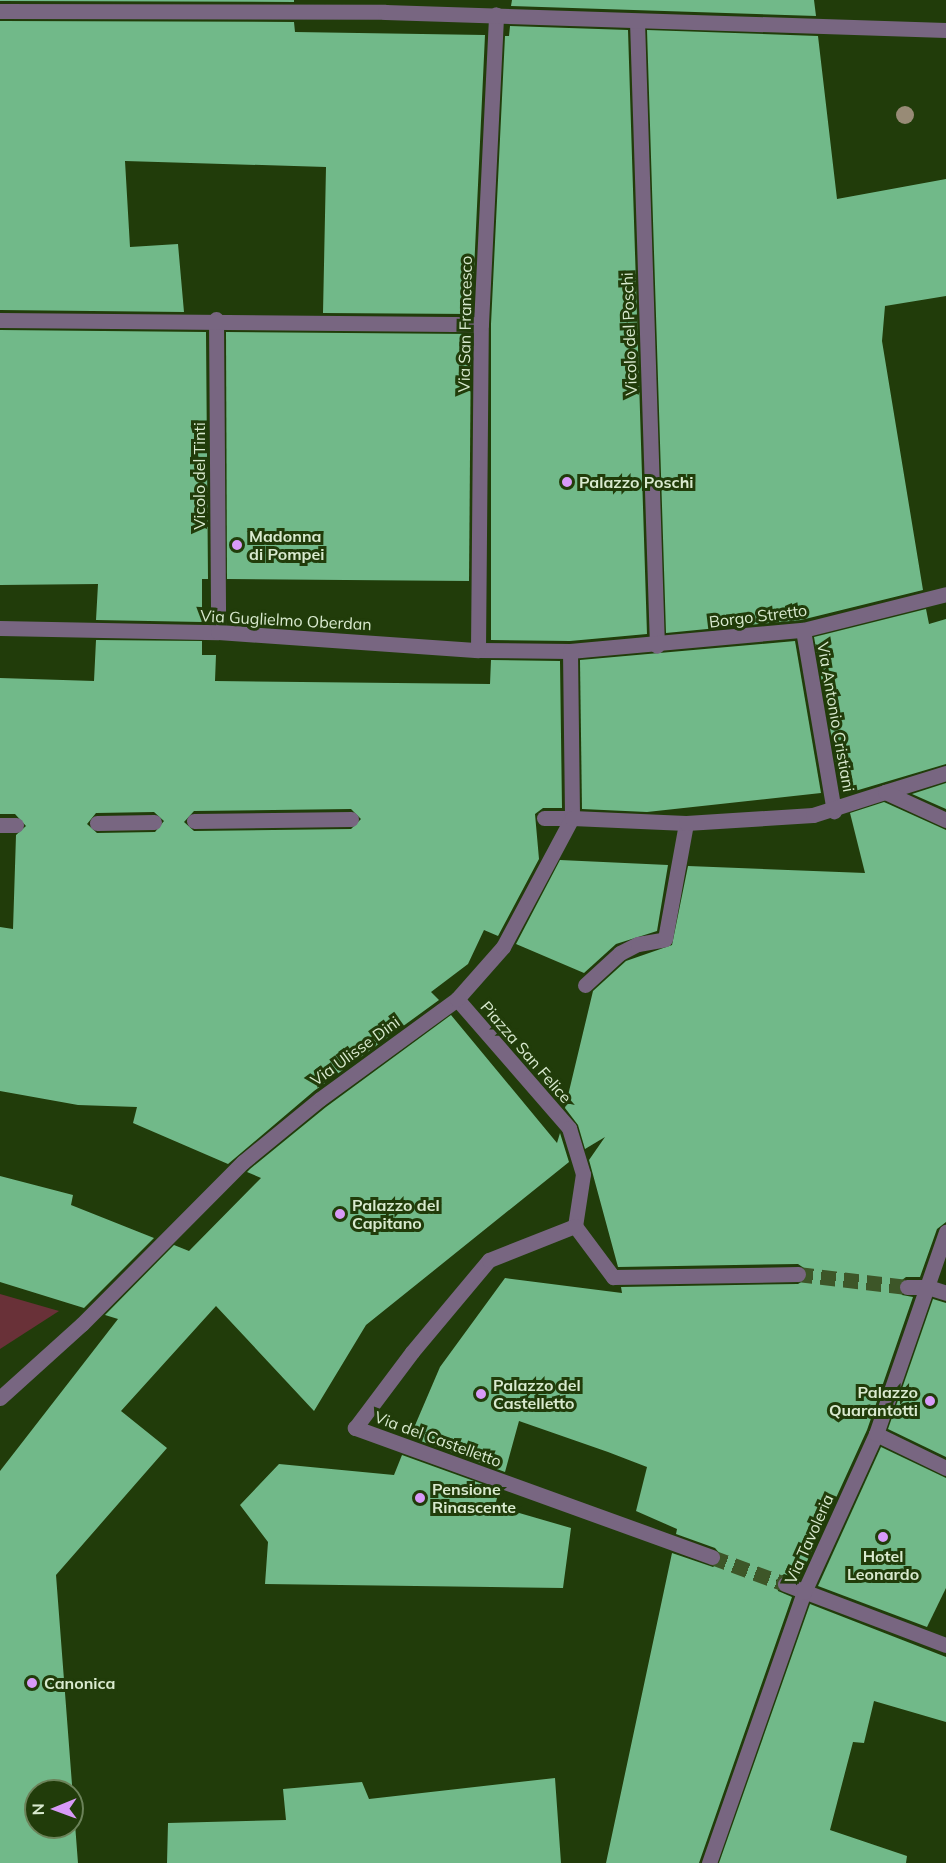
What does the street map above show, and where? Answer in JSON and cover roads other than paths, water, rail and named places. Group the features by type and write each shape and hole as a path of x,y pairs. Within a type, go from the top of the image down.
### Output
{"street":[{"path":"0,11 497,7 637,21 946,30"},
{"name":"Via San Francesco","path":"478,650 481,324 497,7"},
{"name":"Vicolo del Poschi","path":"637,21 657,646"},
{"path":"0,320 481,324"},
{"name":"Vicolo del Tinti","path":"216,320 218,632"},
{"name":"Borgo Stretto","path":"570,651 657,646 803,630 946,594"},
{"name":"Via Guglielmo Oberdan","path":"0,628 218,632 478,650 570,651"},
{"name":"Via Antonio Cristiani","path":"803,630 834,811"},
{"name":"Via Ulisse Dini","path":"0,1398 82,1324 243,1162 320,1099 457,999 503,947 572,818 570,651"},
{"path":"543,818 686,823 834,811 946,773"},
{"path":"885,792 946,820"},
{"path":"194,821 351,819"},
{"path":"97,823 154,822"},
{"path":"585,984 620,953 638,944 665,939 686,823"},
{"name":"Piazza San Felice","path":"457,999 569,1128 583,1174 575,1227"},
{"path":"575,1227 613,1277 798,1274"},
{"name":"Via del Castelletto","path":"575,1227 489,1260 412,1352 355,1428 712,1557"},
{"name":"Via Tavoleria","path":"709,1863 804,1592 876,1434 946,1232"},
{"path":"907,1287 928,1287 946,1293"},
{"path":"876,1434 946,1468"},
{"path":"785,1584 946,1645"}],"tunnel":[{"path":"798,1274 907,1287"},
{"path":"712,1557 785,1584"}],"place":[{"name":"Palazzo Poschi","path":"567,482"},
{"name":"Madonna di Pompei","path":"237,545"},
{"name":"Palazzo del Capitano","path":"340,1214"},
{"name":"Palazzo del Castelletto","path":"481,1394"},
{"name":"Palazzo Quarantotti","path":"930,1401"},
{"name":"Pensione Rinascente","path":"420,1498"},
{"name":"Hotel Leonardo","path":"883,1537"},
{"name":"Canonica","path":"32,1683"}]}
